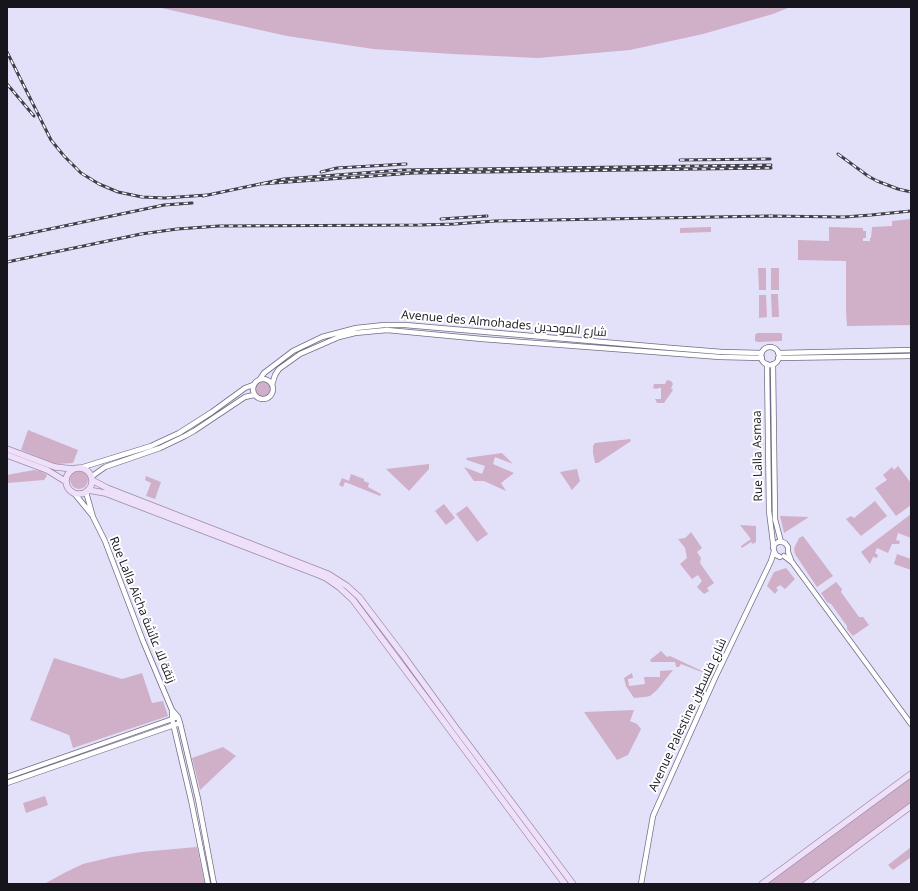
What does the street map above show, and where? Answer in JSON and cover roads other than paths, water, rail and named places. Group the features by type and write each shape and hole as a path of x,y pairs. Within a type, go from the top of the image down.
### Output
{"main road":[{"path":"7,449 55,467 76,468 87,471 92,478 107,488 310,567 335,578 347,586 359,598 403,655 573,884"},
{"path":"7,454 47,470 65,481"},
{"path":"76,468 69,472 65,481 68,489 74,493 80,494 87,491 105,493 326,578 339,587 353,600 565,884"},
{"path":"87,491 91,484 92,478"},
{"path":"397,659 397,654 403,655"},
{"path":"762,884 911,774"},
{"path":"806,884 911,806"}],"street":[{"name":"Avenue des Almohades شارع الموحدين","path":"260,379 268,370 293,351 322,337 356,328 384,325 405,325 762,355"},
{"name":"Avenue des Almohades شارع الموحدين","path":"272,386 275,374 279,369 300,354 339,337 355,333 387,330 713,357 762,355"},
{"path":"770,347 776,349 778,355 777,360 773,364 767,364 762,355 764,349 770,347"},
{"path":"778,355 911,350"},
{"path":"778,355 911,356"},
{"name":"Rue Lalla Asmaa","path":"767,364 768,511 774,550"},
{"name":"Rue Lalla Asmaa","path":"773,364 775,519 781,542"},
{"path":"76,468 144,448 179,433 260,379 266,379 272,386 272,394 268,398 261,399 254,395 244,397 185,436 160,448 106,467 92,478"},
{"path":"253,385 254,395"},
{"name":"Rue Lalla Aicha زنقة للا عائشة","path":"87,491 94,517 105,541 145,647 175,718 180,723 198,799 214,884"},
{"name":"Rue Lalla Aicha زنقة للا عائشة","path":"74,493 94,517"},
{"path":"771,561 784,555 788,549 787,545 783,542 775,544 774,550 776,555 784,555 792,562 911,724"},
{"name":"Avenue Palestine شارع فلسطين","path":"641,884 653,816 715,678 771,561 774,550"},
{"path":"7,776 175,718"},
{"name":"Rue Lalla Aicha زنقة للا عائشة","path":"175,718 174,725 208,884"},
{"path":"7,783 180,723"},
{"path":"205,871 212,870"}],"railway":[{"path":"7,52 51,140 81,173 99,184 118,192 142,197 165,198 207,195"},
{"path":"7,84 34,116"},
{"path":"838,154 877,181 911,192"},
{"path":"680,160 770,159"},
{"path":"321,172 337,168 406,164"},
{"path":"771,165 402,170 284,179 260,184 414,173 771,168"},
{"path":"203,196 260,184"},
{"path":"7,238 164,205 192,203"},
{"path":"7,262 141,234 177,229 219,226 420,225 495,221 769,216 844,217 911,211"},
{"path":"441,219 487,216"}]}
